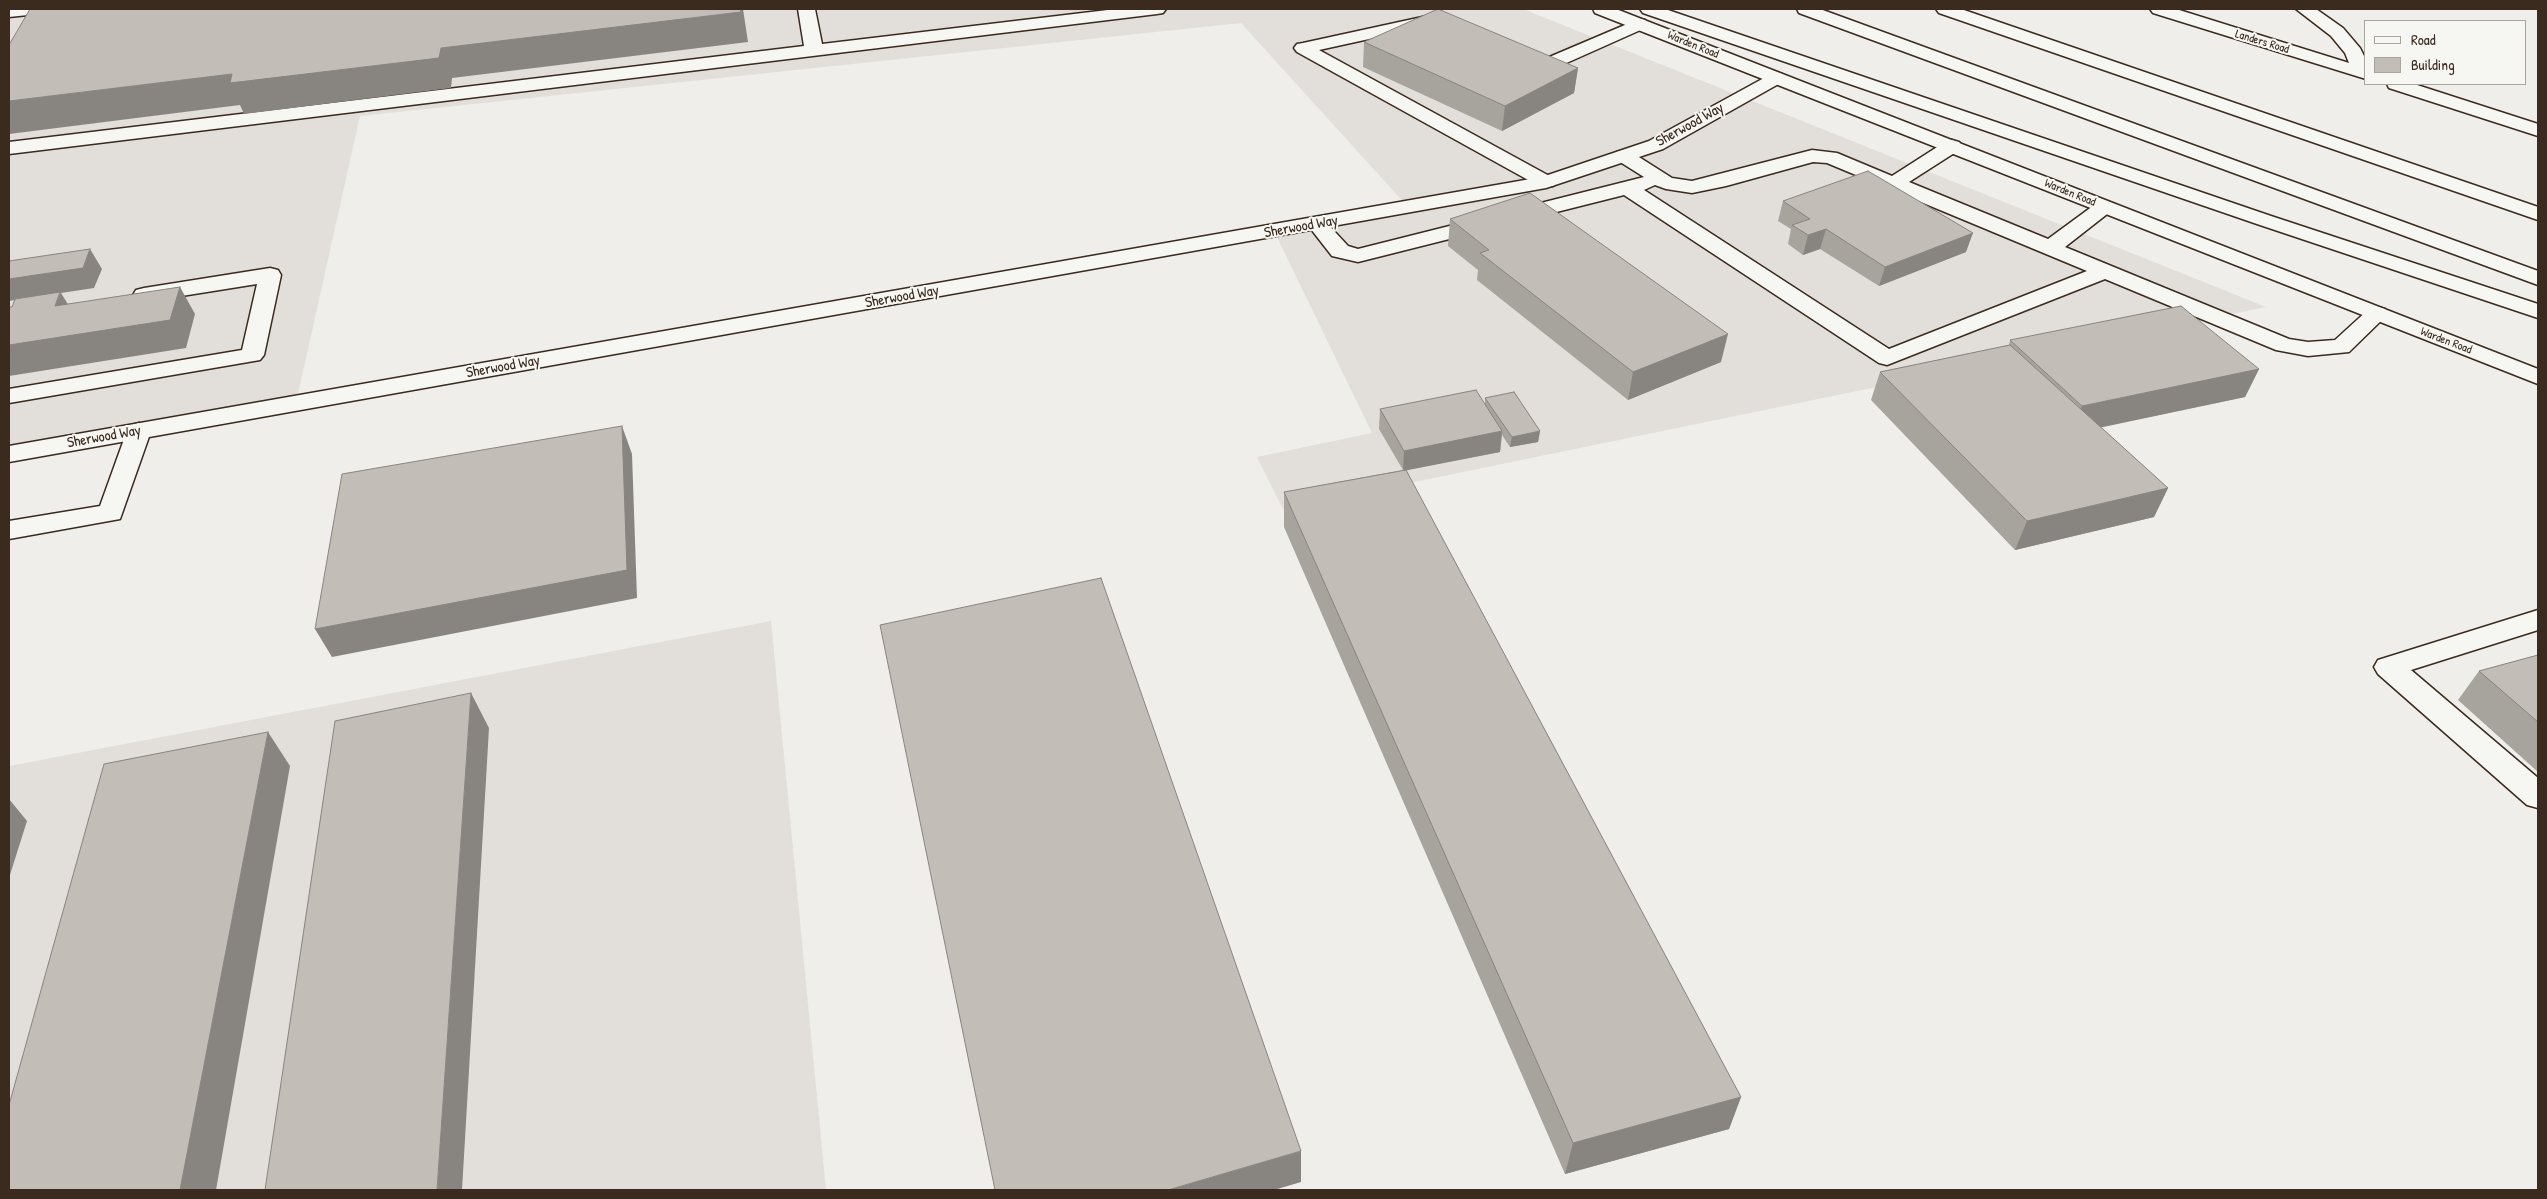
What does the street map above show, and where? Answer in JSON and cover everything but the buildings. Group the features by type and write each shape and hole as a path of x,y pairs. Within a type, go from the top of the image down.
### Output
{"main road":[{"path":"9,12 38,9"},
{"path":"806,9 814,51"},
{"path":"9,148 1156,9"},
{"name":"Warden Road","path":"1601,9 1644,16 1775,78 2538,378"},
{"path":"1805,9 2538,278"},
{"path":"1946,9 2538,214"},
{"path":"2305,9 2337,32 2354,52 2364,73"},
{"name":"Landers Road","path":"2165,10 2364,73"},
{"path":"1510,49 1546,65 1644,16 2538,311"},
{"path":"1456,26 1438,18 1302,48 1546,182"},
{"name":"Sherwood Way","path":"9,454 1546,182 1656,145 1775,78"},
{"path":"2399,85 2538,130"},
{"path":"1896,182 1952,146"},
{"path":"1624,156 1666,183 1692,187 1719,182 1812,156 1830,156 2284,345 2308,349 2341,347 2377,314"},
{"path":"1317,224 1340,251 1358,256 1661,179"},
{"path":"1628,188 1887,358 2106,270"},
{"path":"2051,247 2104,207"},
{"path":"9,396 252,356 270,275 125,298"},
{"path":"9,530 111,513 139,431"},
{"path":"2538,620 2388,667 2538,796"}],"shaded area":[{"path":"9,9 1523,9 2266,307 1283,509 1257,457 1372,433 1274,231 1408,207 1241,23 360,116 296,403 9,459"},
{"path":"771,621 826,1190 9,1190 9,766"}]}
